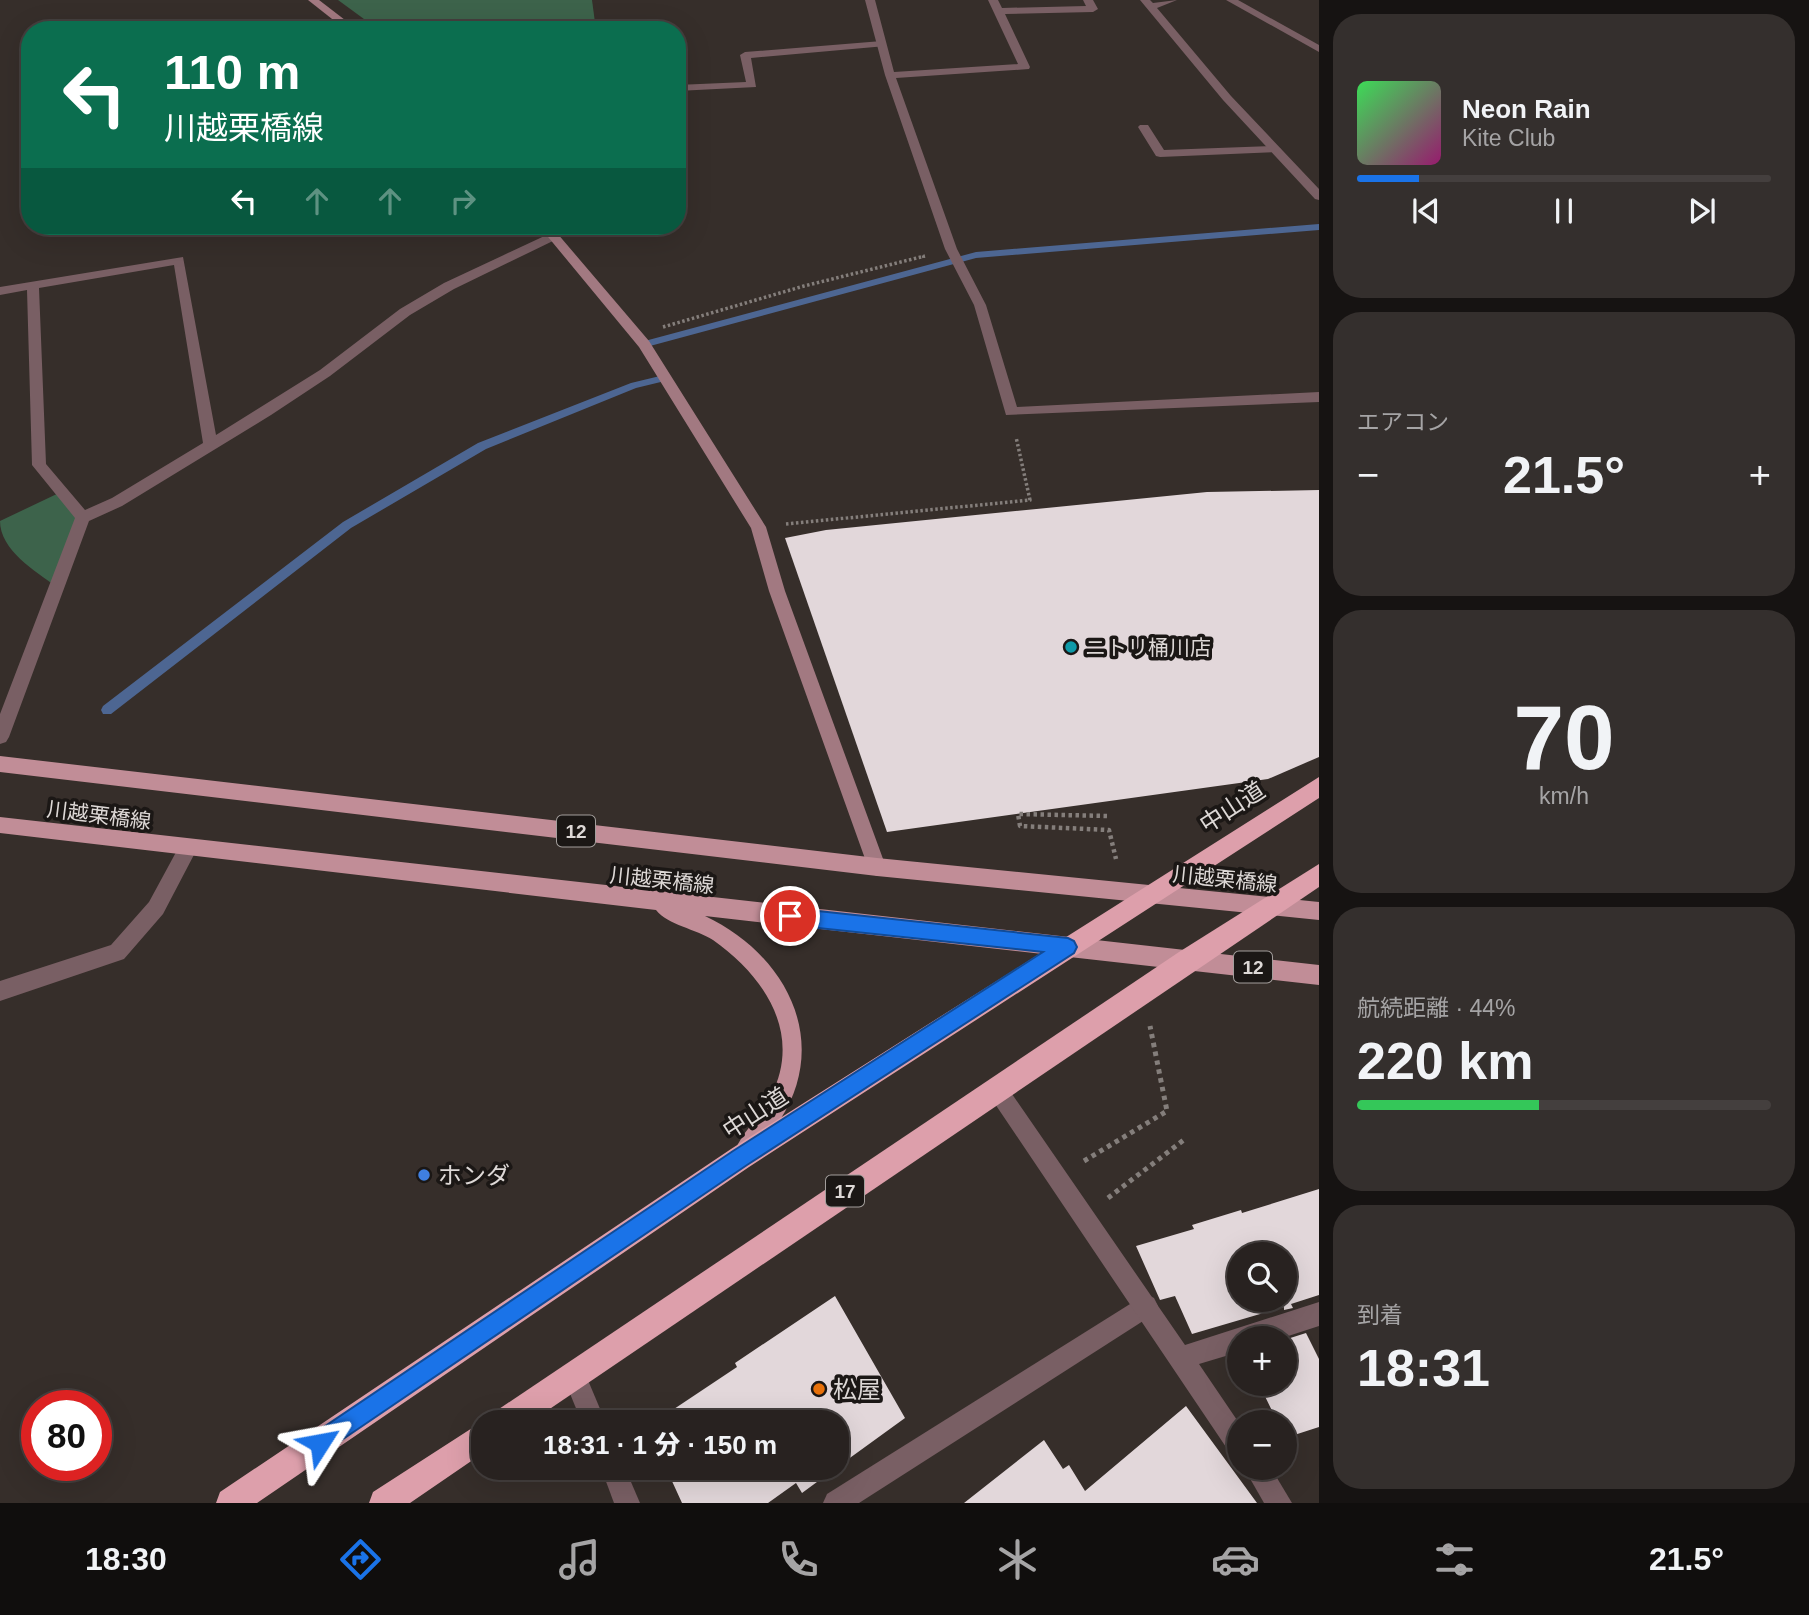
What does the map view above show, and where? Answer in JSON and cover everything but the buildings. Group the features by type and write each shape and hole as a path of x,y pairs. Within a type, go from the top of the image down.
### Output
{"highway":[{"name":"中山道","path":"230,1503 740,1158 1319,786"},
{"name":"17","path":"522,1410 996,1088 1319,874"},
{"path":"384,1503 471,1444"}],"main road":[{"name":"川越栗橋線","path":"0,764 877,867 1319,911"},
{"name":"川越栗橋線","path":"0,825 188,849 1319,975"},
{"path":"651,901 716,932 754,961 780,992 793,1029 791,1069 781,1099 740,1158"}],"street":[{"path":"313,0 341,21"},
{"path":"870,0 890,75 951,249 980,305 1011,412 1319,397"},
{"path":"890,75 1025,66 993,0"},
{"path":"998,11 1093,9 1088,0"},
{"path":"1147,4 1172,0"},
{"path":"1231,0 1319,49"},
{"path":"1147,4 1319,196"},
{"path":"686,88 752,85 745,55 882,44"},
{"path":"1144,127 1160,154 1275,149"},
{"path":"0,737 83,517 117,502 325,373 405,312 542,235"},
{"path":"552,235 636,335 666,378 758,527 777,590 877,867"},
{"path":"0,291 179,260 211,445"},
{"path":"33,286 39,466 83,517"},
{"path":"0,991 117,952 156,908 188,849"},
{"path":"996,1088 1227,1426"},
{"path":"836,1503 1146,1306"},
{"path":"1281,1326 1319,1314"},
{"path":"1181,1358 1227,1343"},
{"path":"574,1374 589,1410"},
{"path":"618,1480 627,1503"},
{"path":"1263,1480 1279,1503"}],"path":[{"path":"636,335 804,286 951,249"},
{"path":"758,527 1030,500 1011,412"}],"green space":[{"path":"338,0 592,0 595,21 367,21"},
{"path":"61,492 83,517 57,587 29,567 12,550 2,532 0,521"}],"waterway":[{"path":"649,353 644,344 976,255 1319,227"},
{"path":"107,710 347,525 482,446 634,385 666,378 662,371"}],"place":[{"name":"ニトリ桶川店","path":"1071,647"},
{"name":"ホンダ","path":"424,1175"},
{"name":"松屋","path":"819,1389"}],"route":[{"path":"320,1443 740,1158 1068,947 790,916"}]}
